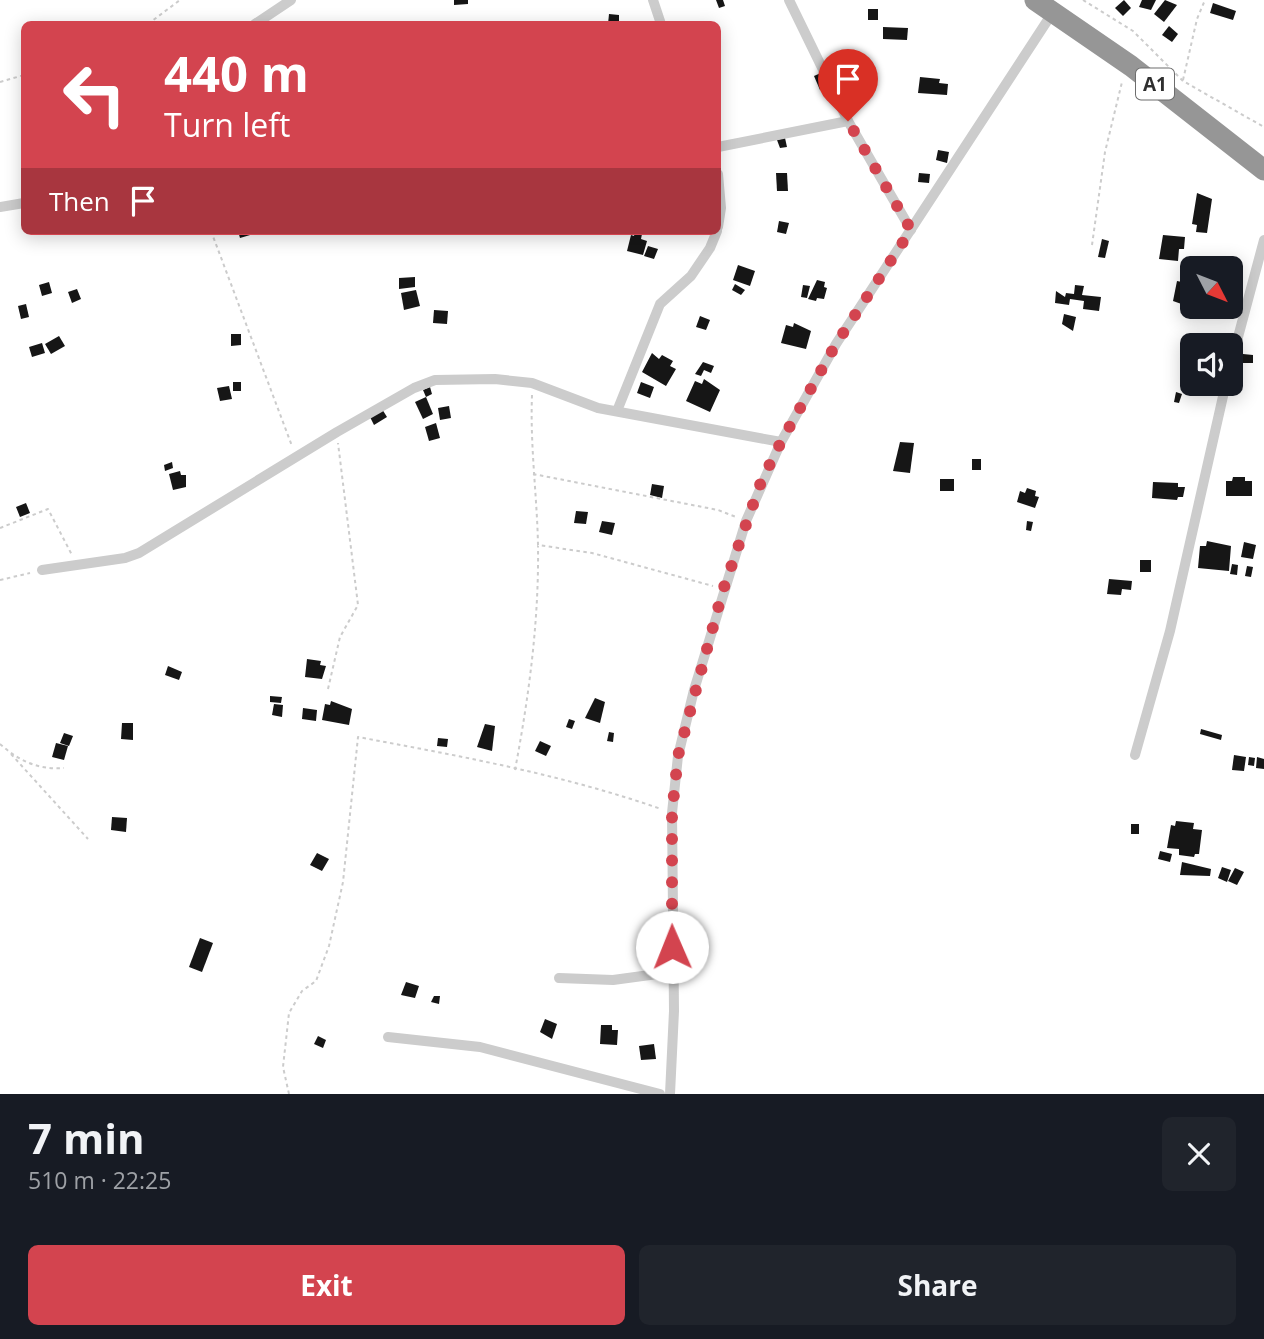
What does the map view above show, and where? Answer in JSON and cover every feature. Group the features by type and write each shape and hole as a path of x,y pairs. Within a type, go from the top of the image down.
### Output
{"highway":[{"name":"A1","path":"1043,4 1131,66 1264,170"}],"street":[{"path":"260,21 291,0"},
{"path":"653,0 660,21"},
{"path":"789,0 848,121 911,230"},
{"path":"670,1094 672,813 685,724 723,590 746,521 781,442 836,344 911,230 1043,4"},
{"path":"721,146 848,121"},
{"path":"0,207 21,204"},
{"path":"617,411 660,304 691,276 710,248 715,235"},
{"path":"1239,333 1264,240"},
{"path":"42,570 139,553 337,432 414,387 435,380 495,379 532,383 580,402 617,411 781,442"},
{"path":"1135,755 1170,631 1223,396"},
{"path":"559,978 613,980 672,972"},
{"path":"388,1037 480,1047 660,1094"}],"path":[{"path":"152,21 180,0"},
{"path":"1083,0 1133,31 1183,81 1264,127"},
{"path":"1183,81 1197,19 1205,0"},
{"path":"1093,245 1114,111 1123,79 1131,66"},
{"path":"0,82 21,76"},
{"path":"213,235 296,456"},
{"path":"515,770 527,707 539,602 538,545 532,474 532,383"},
{"path":"328,688 340,637 358,605 337,432"},
{"path":"532,474 718,510 746,521"},
{"path":"0,527 48,509 77,565"},
{"path":"538,545 593,553 723,590"},
{"path":"0,580 42,570"},
{"path":"289,1094 283,1067 289,1013 302,991 316,981 329,946 342,882 358,737 615,793 672,813"},
{"path":"0,744 88,839"},
{"path":"12,754 43,770 64,768"}],"building":[{"path":"454,0 468,0 468,4 454,5"},
{"path":"716,0 723,0 725,6 719,8"},
{"path":"1124,0 1131,8 1123,16 1115,8"},
{"path":"1142,0 1156,0 1151,10 1139,7"},
{"path":"1165,0 1177,5 1164,22 1154,14"},
{"path":"1213,3 1236,11 1233,20 1210,13"},
{"path":"868,9 878,9 878,20 868,20"},
{"path":"609,14 619,15 619,21 608,21"},
{"path":"1169,26 1178,34 1172,42 1162,35"},
{"path":"883,27 908,28 907,40 883,39"},
{"path":"823,72 829,85 820,90 814,76"},
{"path":"920,77 940,79 939,83 948,84 947,95 918,93"},
{"path":"785,138 787,147 780,148 777,140"},
{"path":"938,150 949,152 947,163 936,160"},
{"path":"776,173 787,173 788,191 777,191"},
{"path":"919,173 930,174 929,183 918,182"},
{"path":"1197,193 1212,199 1207,233 1196,232 1197,225 1192,224"},
{"path":"779,221 789,223 786,234 777,232"},
{"path":"631,235 642,235 641,239 647,241 643,255 627,251"},
{"path":"1163,235 1185,237 1184,249 1179,249 1178,261 1159,259"},
{"path":"1102,239 1109,241 1105,258 1098,257"},
{"path":"648,246 658,249 654,259 644,256"},
{"path":"738,265 755,271 750,286 733,280"},
{"path":"415,277 415,287 399,289 399,278"},
{"path":"817,280 825,282 824,287 827,288 824,299 808,299"},
{"path":"1177,281 1180,282 1180,303 1173,301"},
{"path":"49,282 52,293 42,296 39,285"},
{"path":"735,284 745,290 741,295 732,290"},
{"path":"803,285 810,286 807,298 801,297"},
{"path":"1075,285 1084,286 1082,295 1101,297 1099,311 1083,309 1084,301 1070,299 1069,305 1055,303 1056,291 1065,297 1066,293 1074,294"},
{"path":"77,289 81,299 72,303 68,292"},
{"path":"416,290 420,306 404,310 401,293"},
{"path":"26,304 29,317 21,319 18,306"},
{"path":"434,310 448,311 447,324 433,323"},
{"path":"1064,314 1076,317 1073,331 1062,324"},
{"path":"700,316 710,320 706,330 696,327"},
{"path":"794,323 811,331 806,349 781,343 786,325 793,327"},
{"path":"231,334 241,334 241,345 231,346"},
{"path":"59,336 65,346 51,354 45,344"},
{"path":"42,343 45,353 32,357 29,347"},
{"path":"652,353 659,359 662,355 673,361 670,366 676,369 666,386 642,372"},
{"path":"1243,354 1253,355 1253,363 1243,363"},
{"path":"703,362 714,366 711,373 704,370 701,376 695,374"},
{"path":"704,379 720,390 710,412 686,401 695,381 702,384"},
{"path":"233,382 241,382 241,391 233,391"},
{"path":"641,382 654,387 650,398 637,393"},
{"path":"229,386 232,399 220,401 217,388"},
{"path":"430,387 432,394 426,397 423,390"},
{"path":"1176,392 1180,393 1179,403 1174,402"},
{"path":"426,397 433,414 423,419 415,402"},
{"path":"449,406 451,418 440,420 438,408"},
{"path":"382,409 387,417 374,425 370,417"},
{"path":"436,423 440,438 429,441 425,427"},
{"path":"900,442 914,443 910,473 893,471"},
{"path":"972,459 981,459 981,470 972,470"},
{"path":"172,462 173,468 165,471 164,465"},
{"path":"180,471 181,475 186,475 186,487 173,490 169,474"},
{"path":"1233,477 1245,477 1245,481 1252,481 1252,496 1226,496 1226,481 1232,481"},
{"path":"940,479 954,479 954,491 940,491"},
{"path":"1153,482 1178,483 1178,487 1185,487 1183,497 1178,497 1177,500 1152,498"},
{"path":"652,484 664,486 662,498 650,495"},
{"path":"1027,488 1036,491 1035,496 1039,497 1035,508 1017,502 1020,491 1025,493"},
{"path":"26,503 30,513 20,517 16,507"},
{"path":"576,511 588,512 586,524 574,523"},
{"path":"602,521 615,523 612,535 599,532"},
{"path":"1027,521 1033,522 1031,531 1026,530"},
{"path":"1207,541 1231,546 1229,571 1198,568 1200,546 1206,546"},
{"path":"1244,542 1256,545 1253,559 1241,557"},
{"path":"1140,560 1151,560 1151,572 1140,572"},
{"path":"1232,564 1238,565 1237,575 1230,574"},
{"path":"1247,566 1253,567 1251,577 1245,576"},
{"path":"1109,579 1132,581 1131,590 1122,589 1121,595 1107,594"},
{"path":"307,659 321,661 320,665 326,666 322,679 305,677"},
{"path":"168,666 182,672 179,680 165,675"},
{"path":"270,696 282,697 281,703 270,702"},
{"path":"595,698 605,702 600,723 585,718"},
{"path":"331,701 352,709 349,725 322,720 325,704 330,705"},
{"path":"274,704 283,705 282,717 272,715"},
{"path":"303,708 317,710 316,721 302,719"},
{"path":"569,719 575,721 572,729 566,727"},
{"path":"122,723 133,723 133,740 121,739"},
{"path":"485,724 495,726 492,751 477,747"},
{"path":"1201,729 1222,735 1221,740 1200,734"},
{"path":"609,732 614,733 613,742 607,741"},
{"path":"64,733 73,736 69,746 60,743"},
{"path":"438,738 448,739 447,747 437,746"},
{"path":"540,741 551,746 546,756 535,751"},
{"path":"56,743 68,746 64,760 52,757"},
{"path":"1234,755 1246,757 1244,771 1232,770"},
{"path":"1249,757 1255,758 1254,766 1248,765"},
{"path":"1257,757 1264,759 1264,769 1256,768"},
{"path":"112,817 127,818 126,832 111,830"},
{"path":"1176,821 1194,823 1193,829 1202,830 1199,854 1194,857 1179,855 1179,849 1167,848 1171,825 1175,826"},
{"path":"1131,824 1139,824 1139,834 1131,834"},
{"path":"1160,851 1172,854 1170,862 1158,859"},
{"path":"317,853 329,859 322,871 310,865"},
{"path":"1182,862 1211,869 1210,876 1180,875"},
{"path":"1222,867 1231,870 1227,882 1218,878"},
{"path":"1235,868 1244,872 1237,885 1228,881"},
{"path":"200,938 213,943 202,972 189,967"},
{"path":"406,982 419,986 415,998 401,995"},
{"path":"434,996 440,996 439,1004 431,1002"},
{"path":"545,1019 557,1024 552,1039 540,1032"},
{"path":"601,1025 612,1025 612,1030 618,1030 617,1045 600,1044"},
{"path":"318,1036 326,1040 323,1048 314,1044"},
{"path":"654,1044 656,1059 641,1060 639,1046"}],"route":[{"path":"672,947 672,813 678,756 723,590 761,482 781,442 836,344 911,230 848,121"}]}
